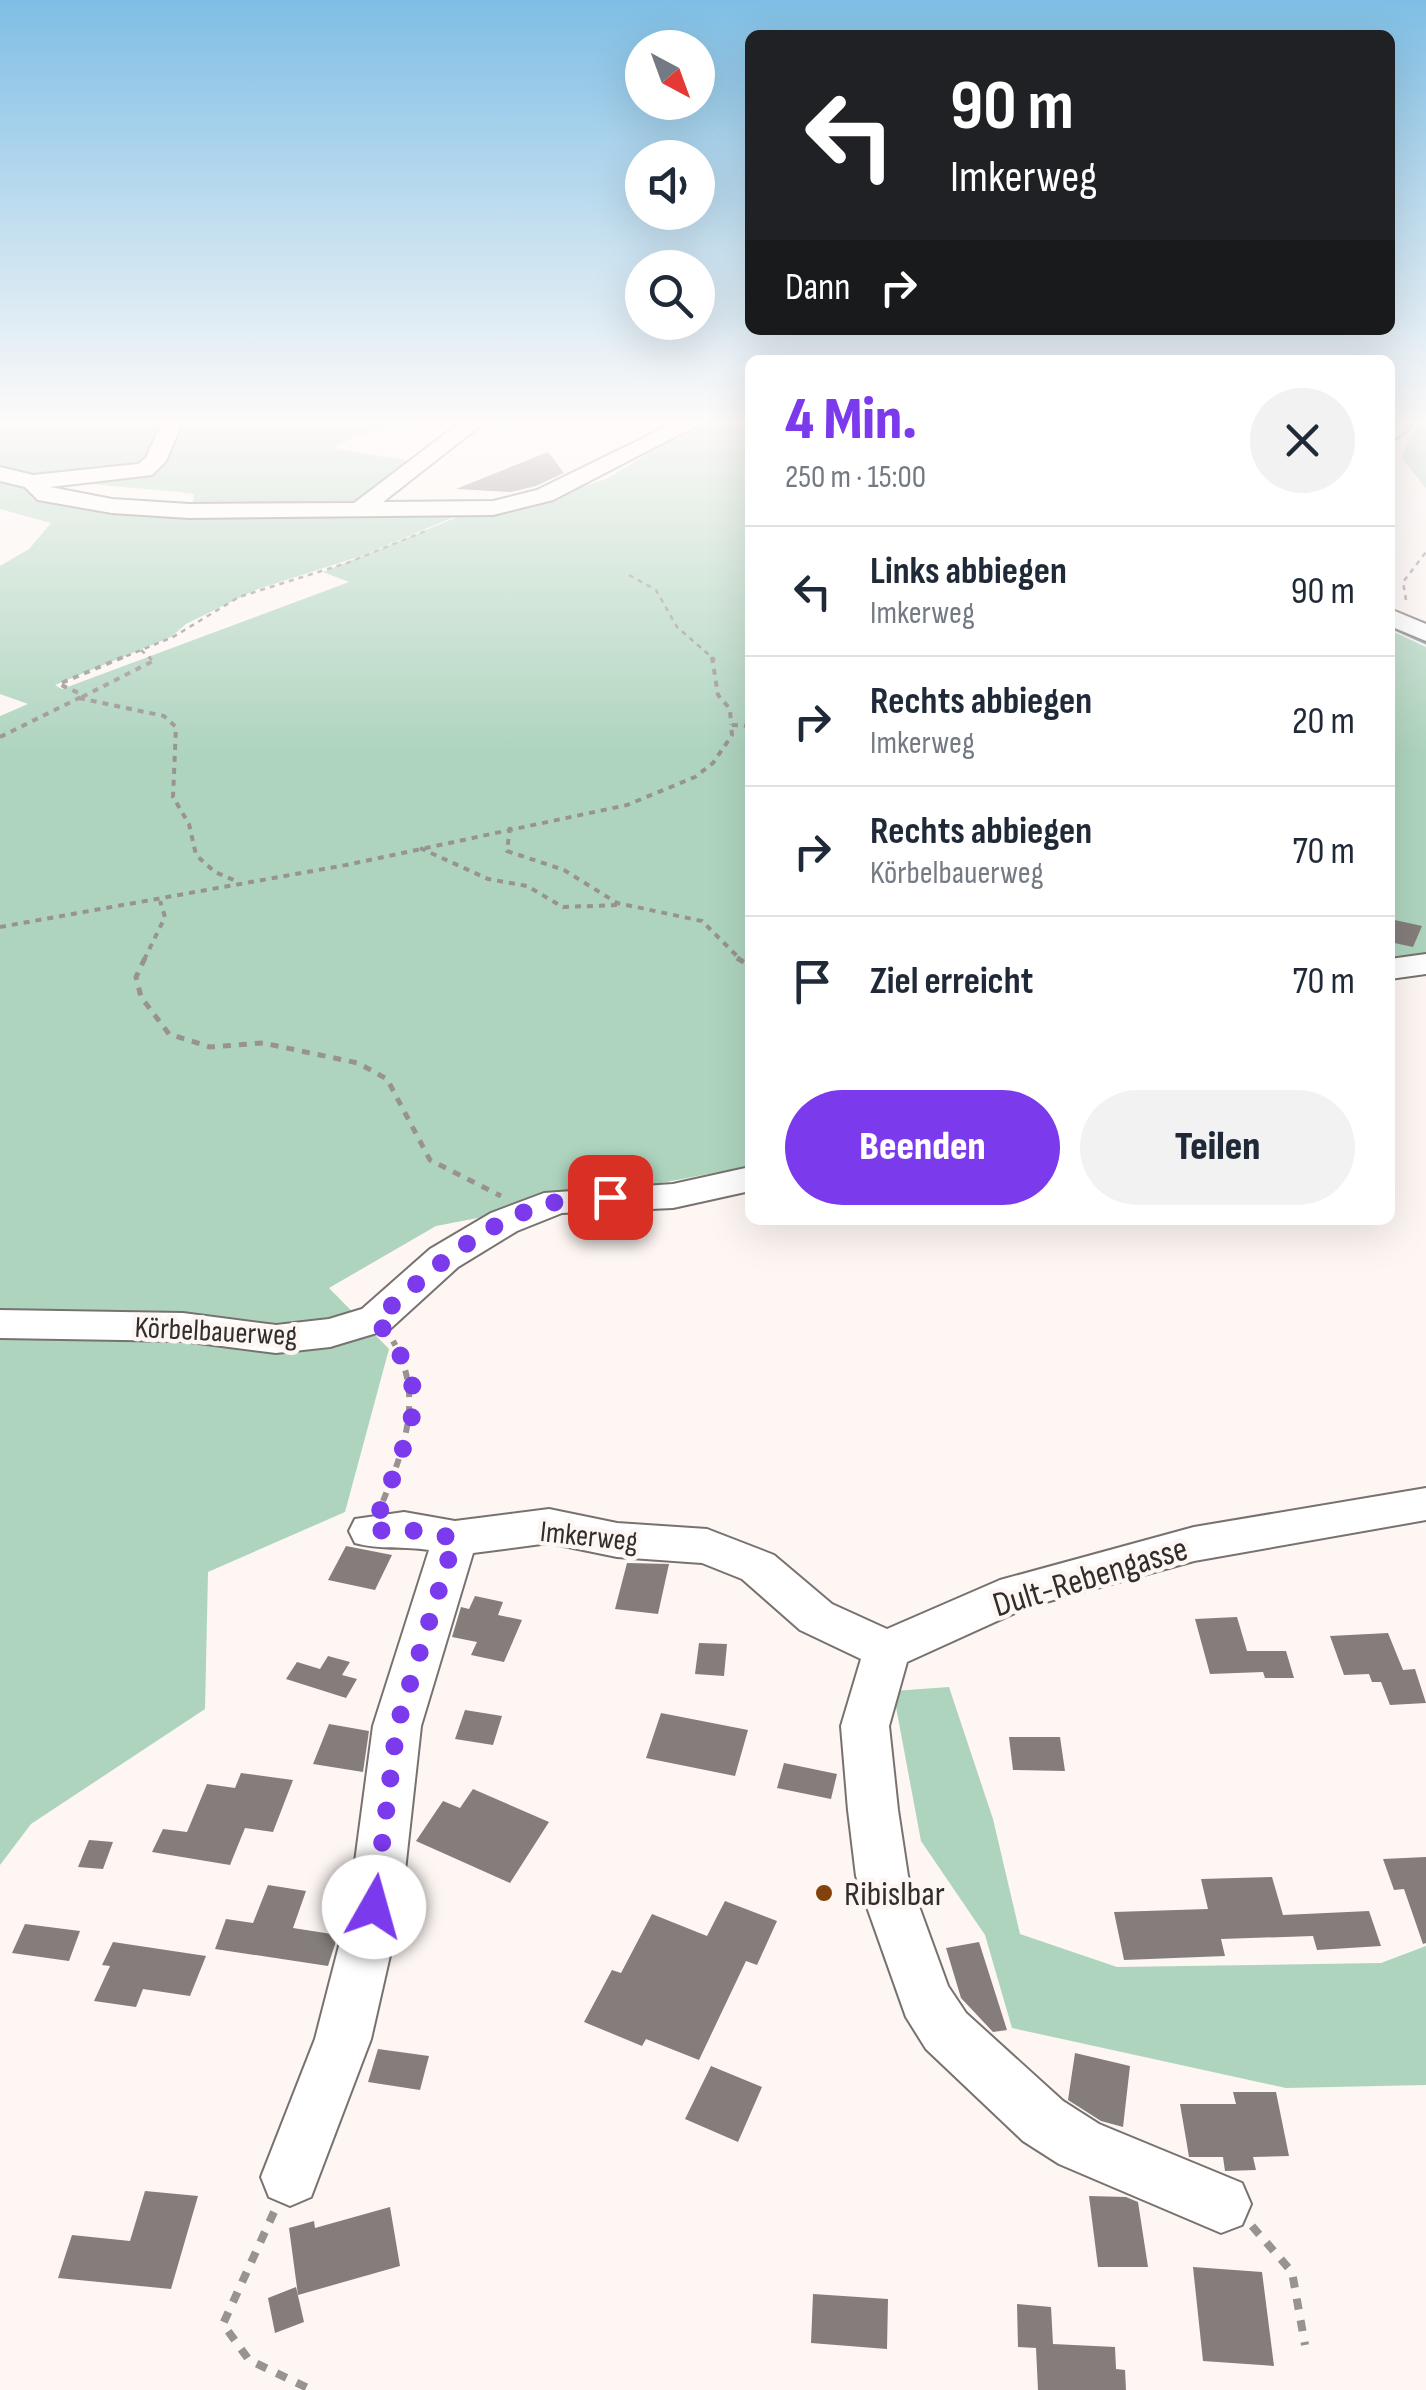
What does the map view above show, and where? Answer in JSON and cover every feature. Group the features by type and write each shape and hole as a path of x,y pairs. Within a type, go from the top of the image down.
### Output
{"street":[{"path":"1401,612 1426,634"},
{"path":"1395,969 1426,964"},
{"name":"Körbelbauerweg","path":"0,1324 184,1328 276,1339 330,1334 376,1320 444,1258 504,1222 557,1201 673,1196 745,1180"},
{"name":"Dult-Rebengasse","path":"887,1650 1016,1593 1194,1544 1426,1504"},
{"name":"Imkerweg","path":"372,1531 404,1529 455,1538 548,1526 617,1540 707,1546 758,1567 816,1616 887,1650"},
{"path":"290,2177 343,2040 374,1907 397,1726 455,1538"},
{"path":"887,1650 865,1726 873,1810 882,1876 925,1999 946,2031 1042,2121 1079,2144 1222,2204"}],"path":[{"path":"79,698 81,694 59,684 174,637 189,624 239,598 347,562 425,530"},
{"path":"1401,612 1403,582 1426,552"},
{"path":"0,927 329,869 656,796 713,763 732,735 730,709 718,695 715,660 679,630 662,594 649,581 628,576"},
{"path":"0,737 153,661 141,650"},
{"path":"79,698 164,716 176,727 173,798 186,812 194,857 210,872 239,882"},
{"path":"731,725 745,726"},
{"path":"510,827 512,836 507,850 564,870 623,904 702,920 745,963"},
{"path":"420,848 488,879 527,886 563,907 584,909 623,904"},
{"path":"160,901 165,916 151,935 152,952 136,977 140,997 169,1034 210,1047 264,1043 358,1063 387,1079 430,1160 470,1183 535,1210"},
{"path":"372,1531 398,1466 414,1398 398,1347 376,1320"},
{"path":"290,2177 223,2324 250,2360 312,2390"},
{"path":"1222,2204 1260,2232 1292,2272 1305,2345"}],"green space":[{"path":"45,530 424,530 361,556 255,590 186,624 171,637 55,685 62,689 349,582 323,572 427,530 745,530 745,1167 436,1226 329,1288 389,1349 345,1512 208,1572 205,1709 31,1824 0,1865 0,716 28,704 0,694 0,566 29,549"},
{"path":"1395,632 1426,647 1426,954 1395,957"},
{"path":"949,1687 993,1819 1020,1934 1117,1967 1381,1963 1426,1946 1426,2085 1286,2088 1012,2028 985,1935 921,1841 893,1691"}],"building":[{"path":"1395,920 1422,926 1413,947 1395,943"},
{"path":"346,1546 392,1555 375,1590 328,1580"},
{"path":"627,1563 669,1564 658,1614 615,1609"},
{"path":"475,1596 503,1602 498,1615 522,1620 504,1662 471,1655 477,1642 452,1637 461,1607 469,1609"},
{"path":"1237,1617 1247,1651 1286,1651 1294,1678 1265,1678 1263,1672 1210,1674 1195,1619"},
{"path":"1388,1633 1403,1670 1415,1669 1426,1703 1390,1705 1381,1682 1372,1682 1369,1674 1344,1675 1330,1636"},
{"path":"699,1643 727,1644 724,1676 695,1674"},
{"path":"328,1656 350,1662 342,1675 357,1679 346,1698 286,1679 297,1662 320,1669"},
{"path":"465,1710 502,1716 493,1745 455,1739"},
{"path":"661,1713 748,1730 735,1776 646,1758"},
{"path":"329,1724 369,1731 363,1772 313,1764"},
{"path":"1009,1737 1060,1737 1065,1771 1013,1770"},
{"path":"784,1763 837,1774 831,1799 777,1788"},
{"path":"241,1773 293,1780 273,1832 245,1828 230,1865 152,1852 163,1829 187,1832 207,1784 235,1788"},
{"path":"473,1789 549,1822 510,1883 416,1841 443,1801 460,1808"},
{"path":"89,1840 113,1842 103,1869 78,1867"},
{"path":"1426,1857 1423,1944 1404,1889 1394,1890 1383,1859"},
{"path":"1272,1877 1283,1915 1369,1911 1381,1946 1317,1950 1313,1936 1221,1939 1225,1956 1124,1960 1114,1912 1208,1909 1201,1879"},
{"path":"268,1885 306,1891 293,1928 338,1935 328,1966 215,1949 226,1919 253,1923"},
{"path":"725,1901 777,1921 757,1965 746,1961 699,2060 646,2039 642,2046 584,2022 612,1970 621,1973 652,1914 707,1936"},
{"path":"25,1924 80,1931 69,1961 12,1953"},
{"path":"113,1942 206,1956 190,1996 143,1989 136,2007 94,2001 110,1966 102,1965"},
{"path":"979,1942 1007,2030 993,2032 961,1998 946,1948"},
{"path":"378,2049 429,2056 420,2090 368,2082"},
{"path":"1075,2053 1130,2066 1123,2127 1101,2121 1068,2100"},
{"path":"711,2066 762,2087 738,2142 685,2119"},
{"path":"1233,2092 1276,2092 1289,2156 1253,2157 1256,2170 1225,2171 1223,2157 1189,2157 1180,2104 1236,2104"},
{"path":"145,2191 198,2196 171,2289 58,2278 72,2235 130,2241"},
{"path":"1089,2196 1126,2197 1138,2202 1148,2267 1098,2267"},
{"path":"390,2207 400,2266 298,2295 289,2228 314,2221 315,2228"},
{"path":"1193,2267 1262,2272 1274,2366 1203,2361"},
{"path":"296,2287 304,2322 275,2333 268,2298"},
{"path":"813,2294 888,2299 887,2349 811,2343"},
{"path":"1017,2304 1051,2307 1053,2344 1115,2347 1116,2369 1125,2370 1126,2390 1038,2390 1036,2348 1018,2347"}],"waterway":[{"path":"1395,628 1426,642"}],"place":[{"name":"Ribislbar","path":"824,1893"}],"route":[{"path":"374,1907 397,1726 455,1538 404,1529 372,1531 398,1466 414,1398 398,1347 376,1320 444,1258 504,1222 557,1201 610,1197"}]}
